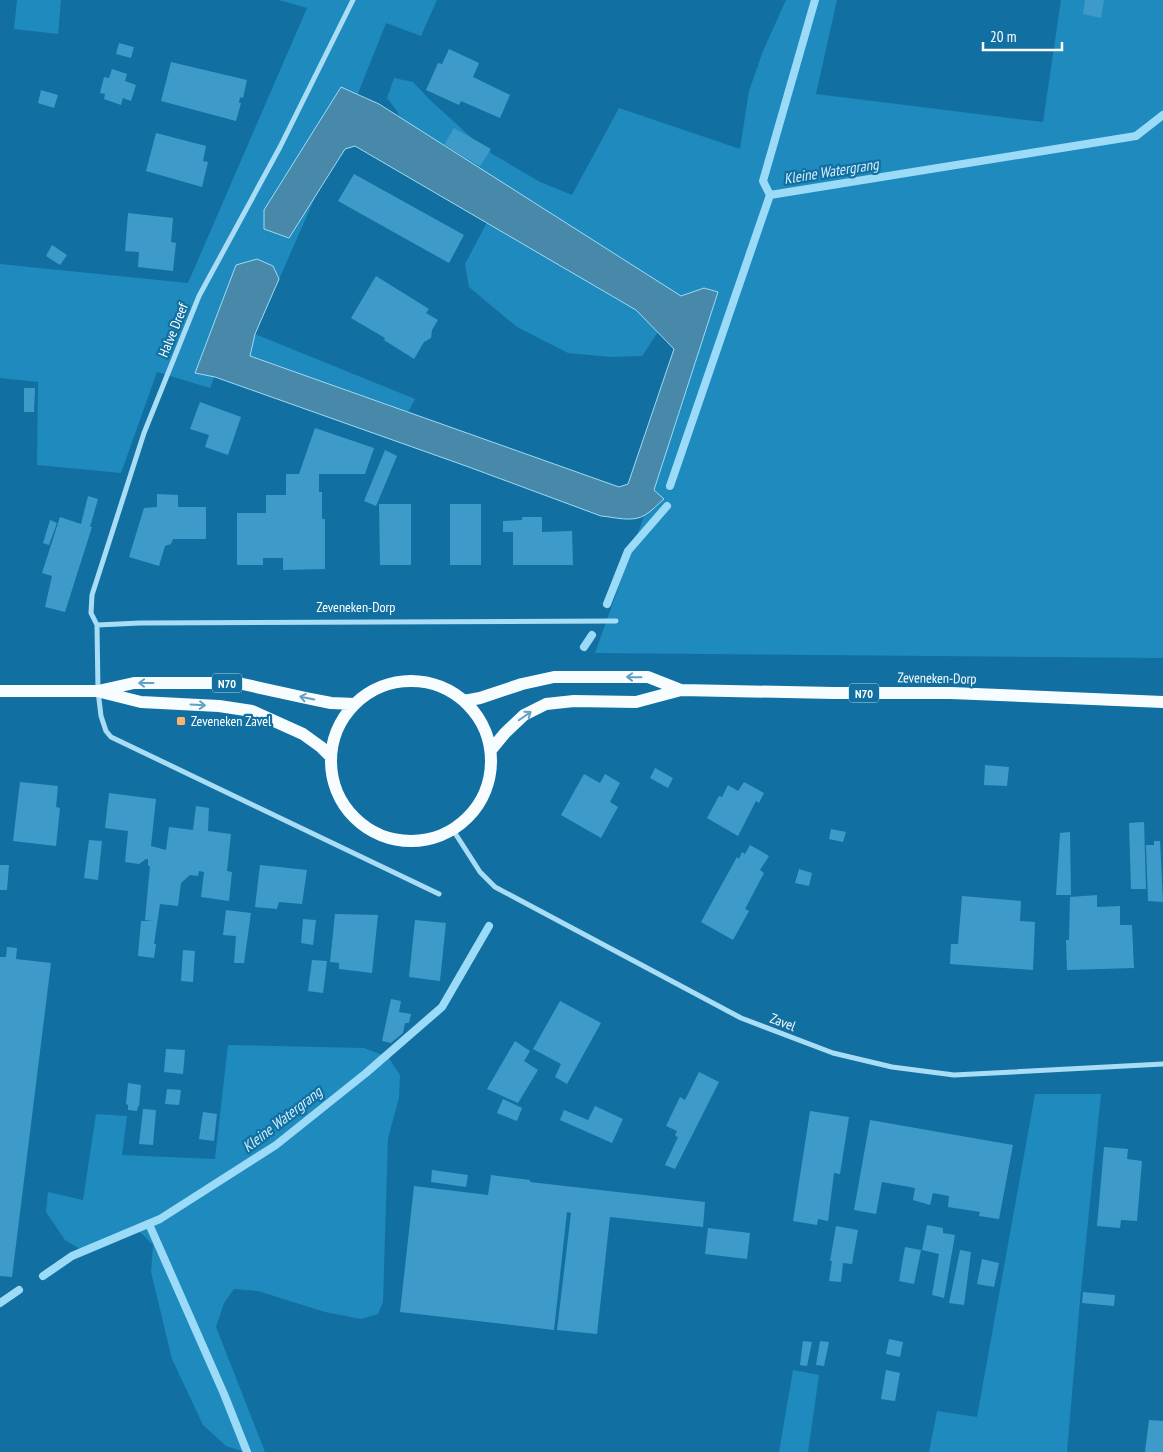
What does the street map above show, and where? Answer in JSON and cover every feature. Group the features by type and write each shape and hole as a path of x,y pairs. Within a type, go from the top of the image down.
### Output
{"main road":[{"name":"Zeveneken-Dorp","path":"464,701 554,677 648,678 681,690"},
{"path":"409,681 429,683 448,690 464,701 477,715 486,732 491,768 487,787 479,803 467,818 452,830 433,838 412,841 390,838 370,830 353,816 340,799 333,779 331,758 334,738 355,704 371,692 389,684 409,681"},
{"name":"N70","path":"98,692 134,683 238,683 330,703 355,704"},
{"name":"Zeveneken-Dorp","path":"490,750 505,732 524,715 546,704 574,701 636,702 681,690 951,693 1163,702"},
{"name":"N70","path":"0,691 98,692 141,702 218,706 252,711 303,734 321,746 331,758"}],"street":[{"name":"Halve Dreef","path":"98,692 96,625 91,613 92,595 144,432 199,296 280,147 353,0"},
{"name":"Zeveneken-Dorp","path":"96,625 140,623 616,621"},
{"path":"98,692 101,716 106,731 111,737 439,894"},
{"name":"Zavel","path":"452,830 480,872 495,887 741,1018 833,1053 892,1067 954,1075 1163,1064"}],"shaded area":[{"path":"17,0 61,0 58,34 14,29"},
{"path":"279,0 437,0 421,36 386,23 334,154 255,334 415,399 408,412 226,348 210,388 157,372 121,473 37,465 38,382 0,378 0,264 188,283 307,8"},
{"path":"786,0 837,0 816,94 1043,122 1061,0 1163,0 1163,658 595,653 644,516 663,499 654,490 718,292 704,288 682,296 642,356 611,357 568,353 517,327 469,287 465,264 491,215 406,130 397,111 387,98 394,78 413,82 484,149 540,182 572,195 619,108 740,149 749,91 763,51"},
{"path":"341,87 379,104 681,296 704,288 718,292 654,490 664,499 648,513 635,519 601,516 215,377 195,373 236,265 257,259 273,266 279,279 255,334 250,356 619,487 628,484 674,349 636,310 355,146 345,149 289,238 264,229 264,210"},
{"path":"228,1045 364,1048 388,1057 400,1075 399,1098 388,1138 383,1302 378,1314 361,1319 325,1312 258,1291 234,1289 224,1303 216,1327 265,1452 245,1452 226,1446 203,1425 172,1359 151,1272 153,1245 137,1229 112,1237 85,1252 65,1240 46,1212 48,1192 83,1200 96,1114 127,1116 122,1155 215,1159"},
{"path":"1035,1094 1101,1094 1067,1452 929,1452 937,1411 977,1417"},
{"path":"793,1370 819,1375 808,1452 779,1452"}],"building":[{"path":"1085,0 1104,0 1101,18 1083,14"},
{"path":"119,43 134,47 131,58 116,54"},
{"path":"449,49 479,63 473,77 510,95 500,118 461,101 459,105 426,90 438,63 442,64"},
{"path":"171,62 247,80 243,98 240,97 239,103 241,103 236,121 161,101"},
{"path":"112,69 127,74 125,81 136,85 131,101 123,98 121,105 104,99 105,94 100,93 104,77 109,78"},
{"path":"41,90 58,95 54,108 38,103"},
{"path":"454,128 491,149 480,166 444,145"},
{"path":"156,133 206,146 203,161 208,162 202,187 146,171"},
{"path":"354,174 464,235 449,263 338,201"},
{"path":"128,213 173,218 171,242 176,243 173,271 138,267 139,252 125,251"},
{"path":"52,245 67,255 60,265 46,256"},
{"path":"376,276 429,309 426,313 438,320 432,330 431,338 424,342 414,359 384,340 385,338 351,318"},
{"path":"24,388 35,388 34,412 24,412"},
{"path":"200,402 241,417 228,455 205,447 209,435 190,429"},
{"path":"315,428 374,448 365,474 319,474 319,492 322,492 322,519 325,519 325,569 283,570 283,558 263,558 263,565 237,565 237,513 266,513 266,495 286,495 286,474 299,474"},
{"path":"385,450 397,456 376,506 364,501"},
{"path":"157,494 178,495 178,507 206,507 206,539 173,539 171,544 165,546 159,566 129,557 144,508 157,507"},
{"path":"88,496 98,499 90,527 92,527 65,612 45,607 52,576 42,573 60,517 81,524"},
{"path":"379,504 411,504 411,565 380,565"},
{"path":"450,504 481,504 481,565 450,565"},
{"path":"522,517 542,517 542,532 572,531 573,565 513,565 513,532 503,532 503,521 522,520"},
{"path":"50,520 57,523 49,545 43,543"},
{"path":"985,765 1009,767 1007,786 984,785"},
{"path":"655,768 673,778 668,788 650,778"},
{"path":"584,774 600,783 605,774 620,783 610,802 618,807 601,838 561,815"},
{"path":"20,782 58,786 56,807 60,808 56,846 13,841"},
{"path":"744,782 764,793 759,803 756,801 738,836 707,818 719,796 722,797 728,785 738,791"},
{"path":"109,793 156,799 151,846 166,850 169,827 193,830 196,806 209,808 208,831 231,834 227,871 232,872 229,901 201,897 204,872 199,871 198,876 190,875 181,883 178,906 160,904 154,944 156,944 154,958 138,956 141,921 153,921 145,920 150,866 148,866 148,859 139,864 125,862 128,831 105,828"},
{"path":"1144,822 1146,889 1131,889 1129,823"},
{"path":"831,829 846,832 843,842 829,839"},
{"path":"1070,832 1071,895 1056,895 1060,833"},
{"path":"89,840 102,841 98,880 84,878"},
{"path":"1154,841 1160,841 1163,902 1148,901 1146,845 1154,845"},
{"path":"750,845 769,856 760,870 764,873 745,909 749,911 733,940 701,922 737,857 739,859 742,852 745,854"},
{"path":"0,865 9,865 7,890 0,890"},
{"path":"260,865 307,870 302,904 279,902 277,909 255,907"},
{"path":"799,869 812,873 809,886 795,883"},
{"path":"1097,895 1097,907 1120,906 1120,925 1132,925 1134,968 1067,970 1066,940 1069,940 1070,897"},
{"path":"962,896 1021,901 1020,921 1035,922 1033,970 950,964 951,944 958,944"},
{"path":"226,910 251,913 244,963 234,963 236,936 223,935"},
{"path":"335,914 378,915 372,973 339,969 339,963 330,962"},
{"path":"303,919 316,920 313,945 301,943"},
{"path":"415,920 446,923 440,981 409,977"},
{"path":"7,947 17,948 16,959 51,963 12,1277 0,1276 0,957 6,957"},
{"path":"183,950 195,951 193,982 181,981"},
{"path":"312,960 327,961 323,993 308,991"},
{"path":"391,999 401,1001 399,1012 411,1014 409,1023 405,1023 403,1033 391,1043 382,1041"},
{"path":"560,1001 601,1023 567,1084 555,1077 561,1064 533,1049"},
{"path":"515,1041 530,1051 524,1061 538,1070 518,1103 487,1089"},
{"path":"166,1049 185,1050 183,1074 164,1072"},
{"path":"699,1072 719,1082 675,1169 665,1165 678,1137 675,1136 677,1131 666,1126 680,1097 685,1100"},
{"path":"128,1083 141,1085 137,1111 128,1110 128,1105 126,1104"},
{"path":"167,1089 181,1090 179,1105 165,1104"},
{"path":"503,1099 522,1108 517,1121 497,1113"},
{"path":"595,1106 623,1119 612,1143 560,1120 564,1110 588,1120"},
{"path":"143,1109 156,1110 153,1145 139,1144"},
{"path":"810,1111 849,1117 840,1174 834,1173 828,1221 818,1219 817,1225 793,1221"},
{"path":"203,1112 217,1114 214,1141 199,1139"},
{"path":"870,1120 1013,1145 999,1219 979,1216 980,1212 948,1207 949,1196 933,1193 930,1205 913,1200 915,1188 882,1182 876,1214 854,1210"},
{"path":"1104,1147 1128,1149 1127,1159 1142,1161 1137,1221 1121,1220 1120,1228 1097,1226"},
{"path":"432,1170 468,1175 466,1187 431,1182"},
{"path":"491,1175 530,1180 530,1182 705,1202 703,1227 610,1217 597,1334 557,1330 571,1213 567,1212 554,1330 400,1312 414,1186 488,1195"},
{"path":"927,1225 943,1228 943,1233 955,1235 944,1298 932,1295 939,1254 922,1250"},
{"path":"836,1226 858,1230 852,1264 843,1263 841,1282 829,1281 832,1261 830,1261"},
{"path":"708,1228 750,1233 747,1259 705,1254"},
{"path":"905,1247 921,1250 914,1284 899,1281"},
{"path":"960,1250 971,1252 964,1305 949,1303"},
{"path":"982,1259 999,1263 994,1287 977,1284"},
{"path":"1083,1292 1115,1295 1114,1306 1082,1303"},
{"path":"889,1339 903,1342 900,1357 886,1354"},
{"path":"803,1341 812,1342 807,1366 800,1365"},
{"path":"820,1341 829,1342 824,1366 816,1365"},
{"path":"886,1370 900,1373 895,1401 881,1399"},
{"path":"1149,1420 1163,1421 1163,1452 1145,1452"}],"waterway":[{"path":"770,195 763,181 815,0"},
{"name":"Kleine Watergrang","path":"670,486 770,195 1136,136 1163,115"},
{"name":"Kleine Watergrang","path":"607,604 628,551 667,506"},
{"name":"Kleine Watergrang","path":"584,647 592,635"},
{"name":"Kleine Watergrang","path":"43,1276 72,1256 160,1219 276,1145 366,1073 442,1007 489,926"},
{"path":"149,1224 224,1394 247,1452"},
{"name":"Kleine Watergrang","path":"0,1303 19,1290"}],"place":[{"name":"Zeveneken Zavel","path":"181,721"}]}
